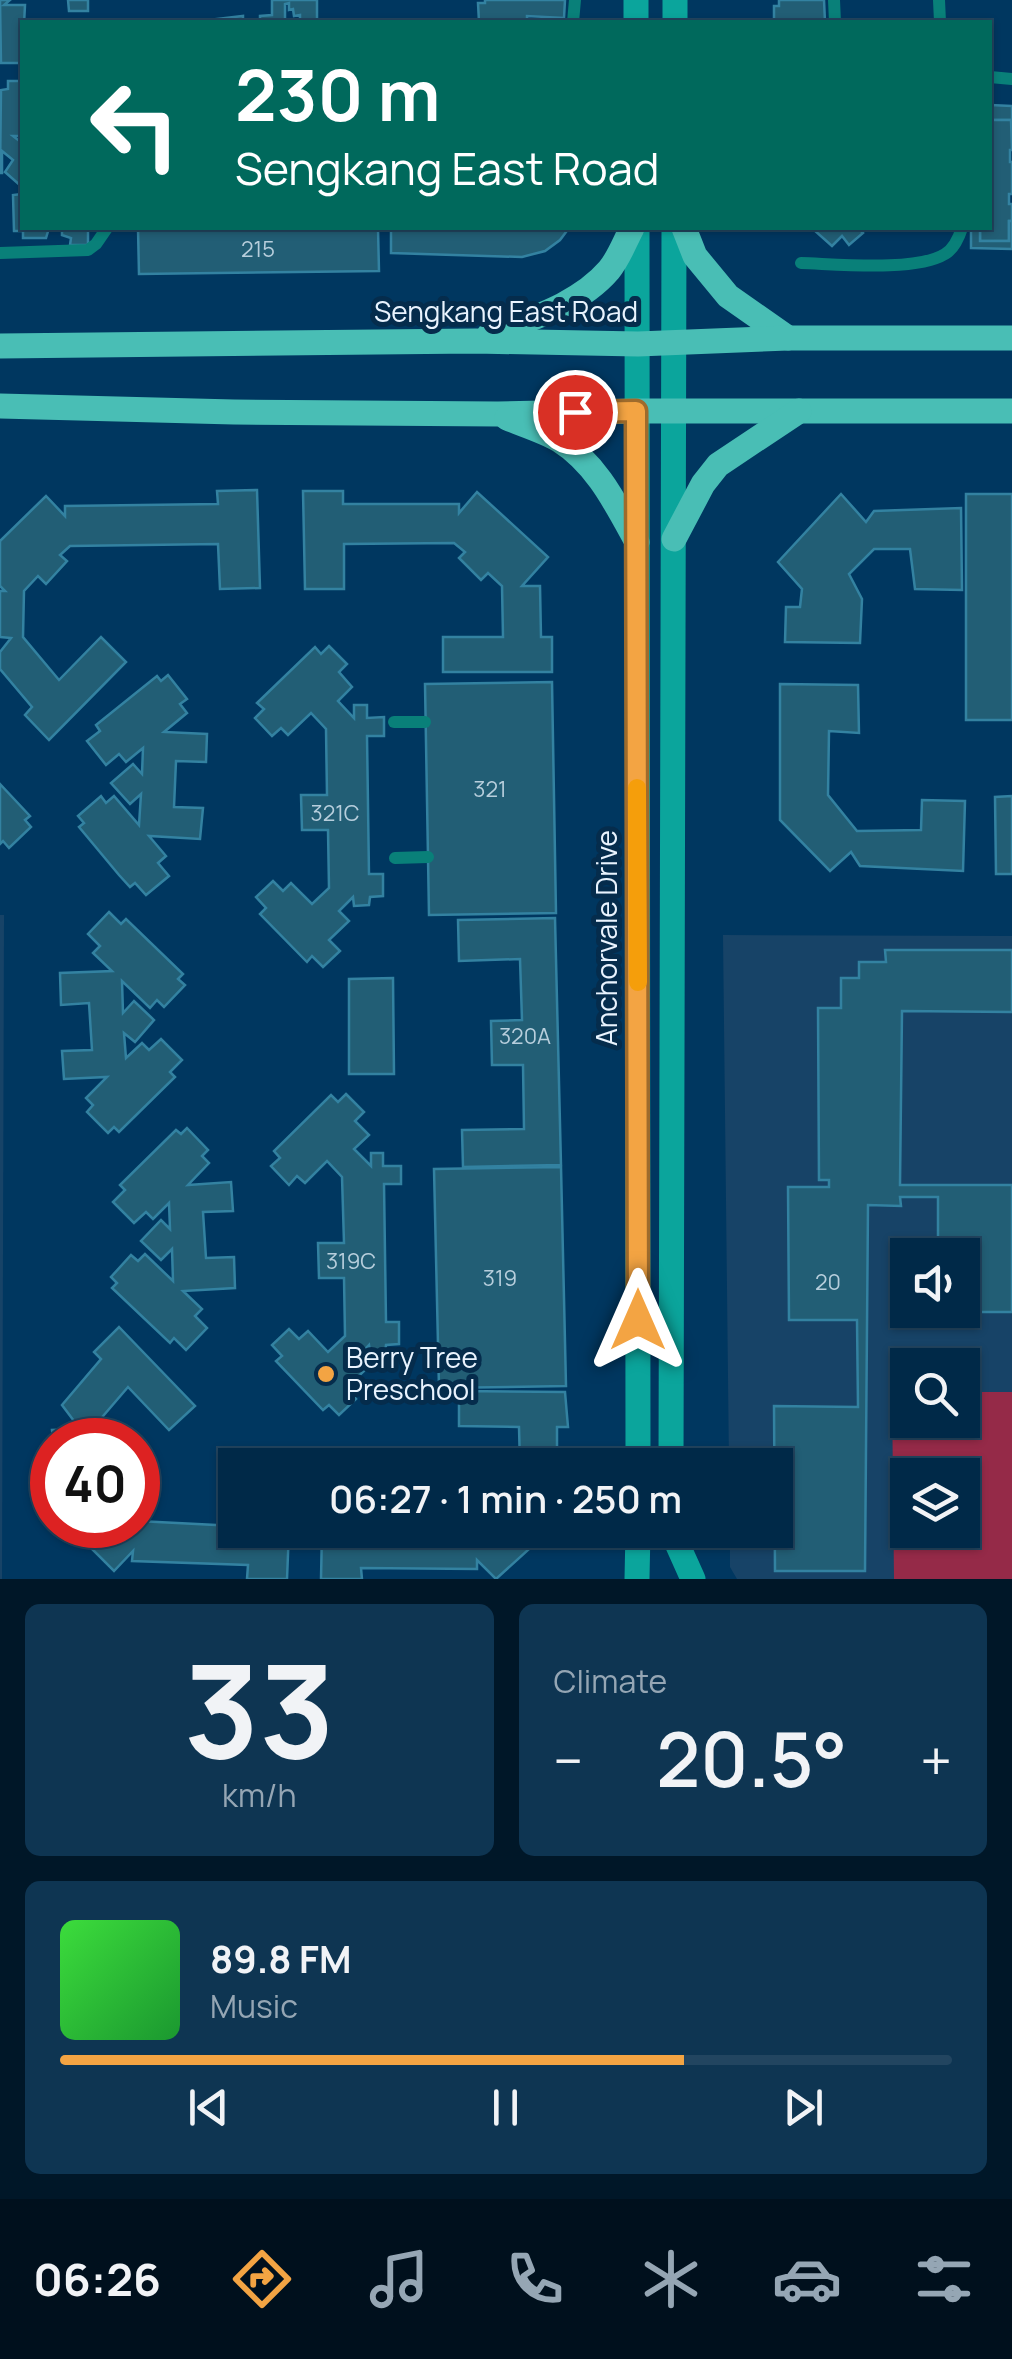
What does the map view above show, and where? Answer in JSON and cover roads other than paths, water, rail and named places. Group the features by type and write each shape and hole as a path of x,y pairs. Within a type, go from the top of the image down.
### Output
{"main road":[{"path":"475,340 551,311 589,290 611,268 634,230"},
{"path":"685,230 695,256 728,296 788,338"},
{"name":"Sengkang East Road","path":"0,346 475,340 638,344 788,338 1012,338"},
{"path":"0,406 498,414 1012,411"},
{"path":"674,539 703,484 718,465 799,412"},
{"path":"498,414 558,440 588,463 636,542"}],"street":[{"name":"Anchorvale Drive","path":"635,230 638,1448"},
{"path":"671,1448 674,230"},
{"path":"619,1579 633,1548"},
{"path":"638,1548 638,1579"},
{"path":"671,1548 671,1579"},
{"path":"679,1548 693,1579"}],"lane":[{"path":"0,253 88,250 106,230"},
{"path":"801,264 916,263 946,254 961,230"},
{"path":"394,722 425,722"},
{"path":"396,858 428,857"}],"place":[{"name":"Berry Tree Preschool","path":"326,1374"}]}
